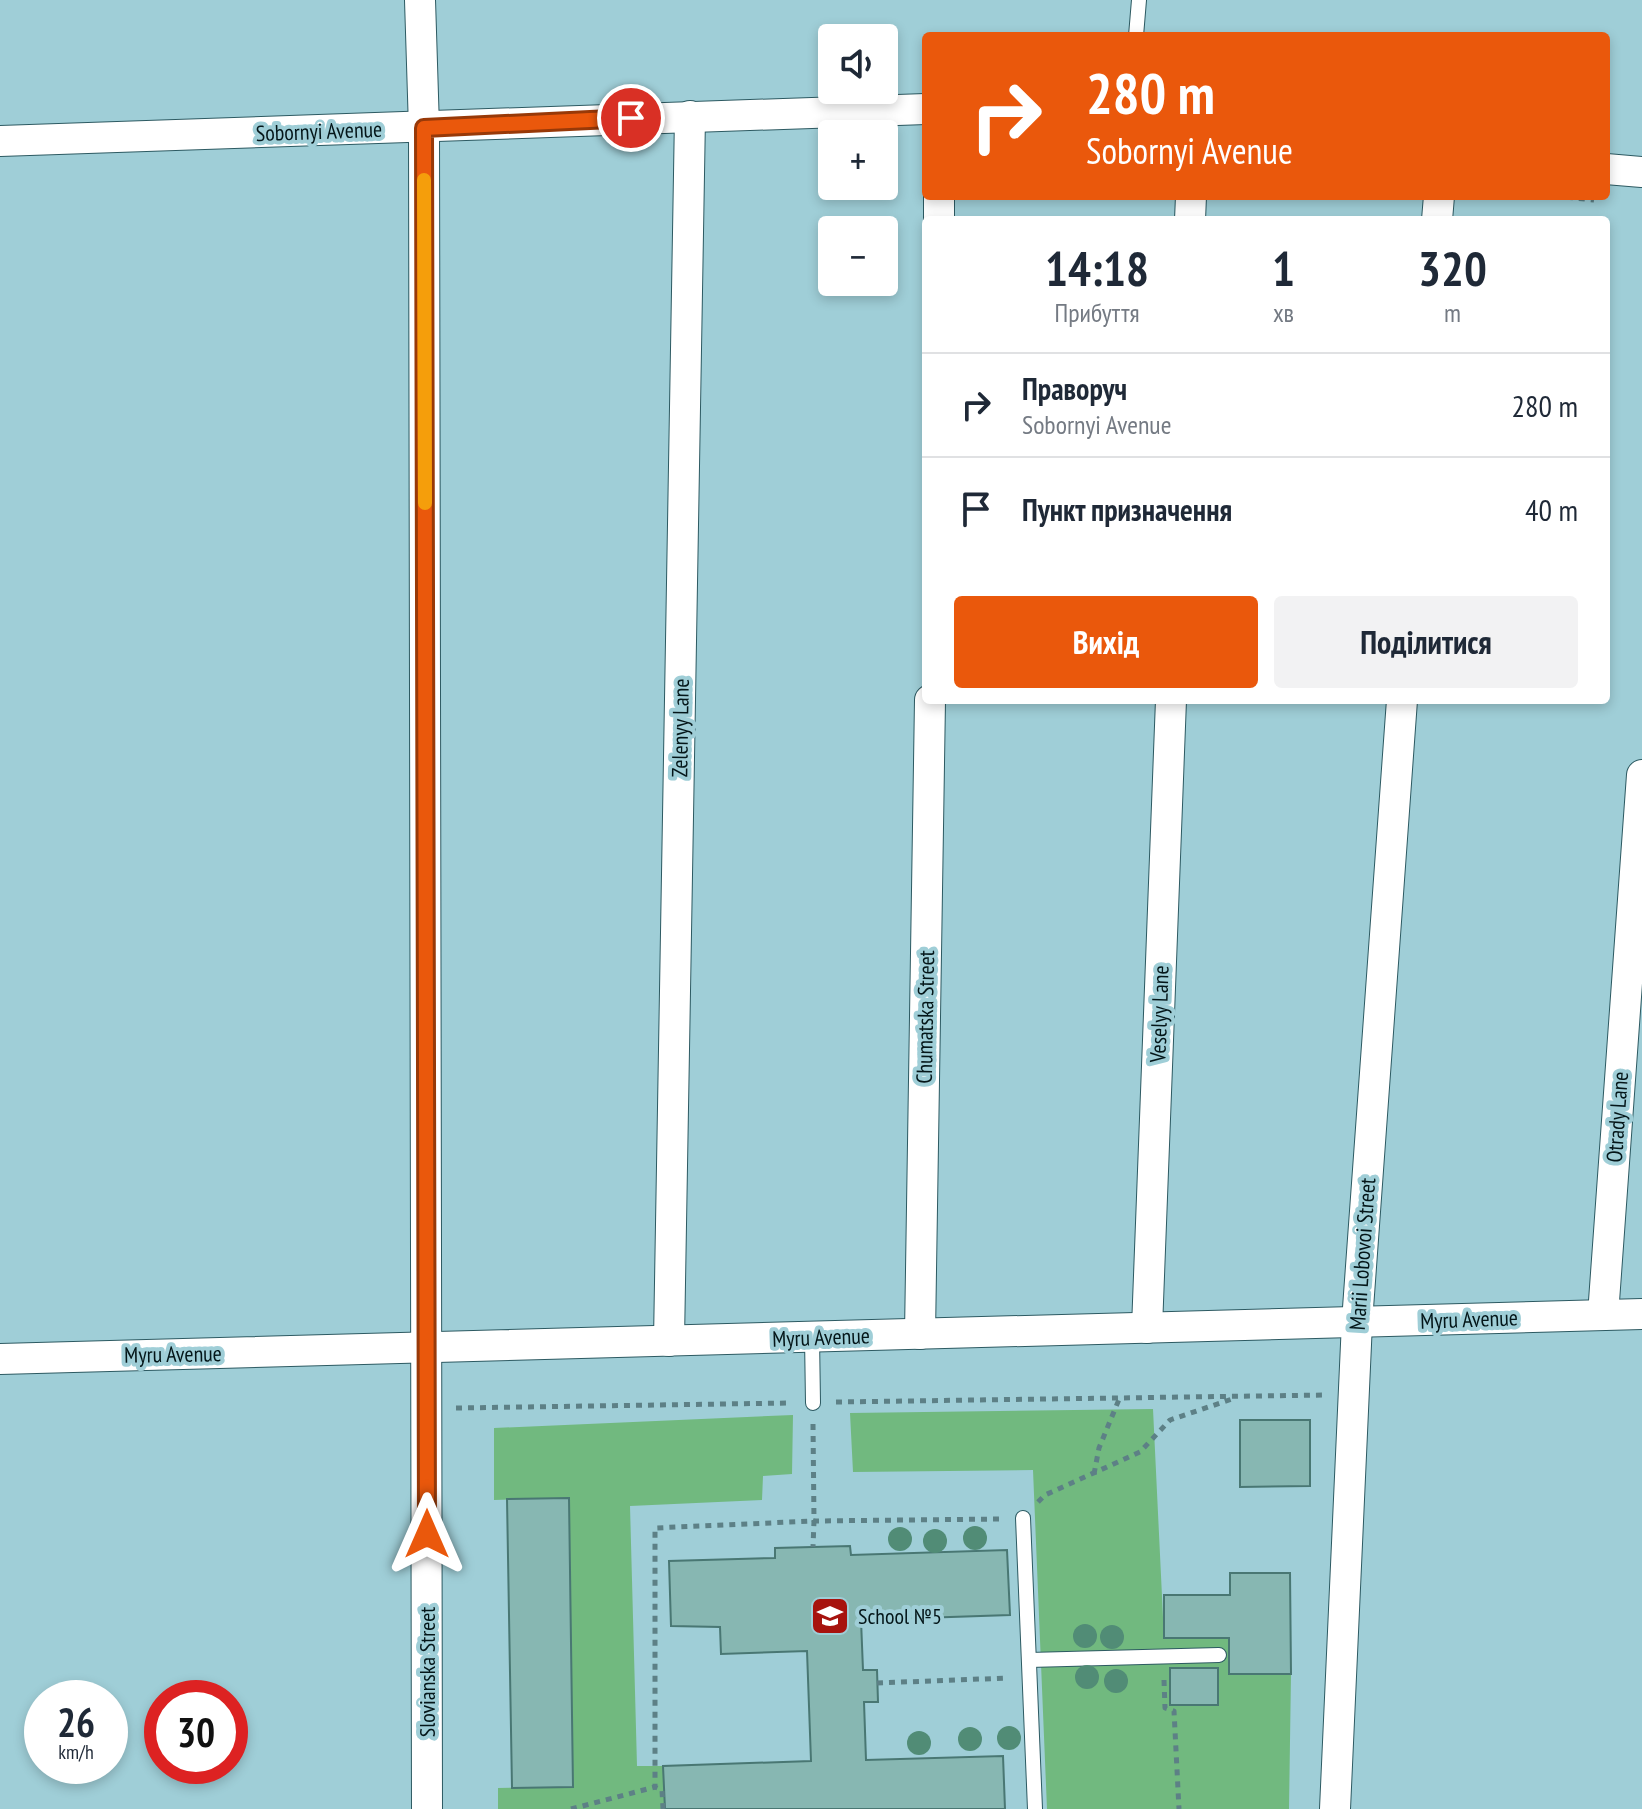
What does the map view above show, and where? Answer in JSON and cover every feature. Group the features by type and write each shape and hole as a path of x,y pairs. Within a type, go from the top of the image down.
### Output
{"street":[{"name":"Slovianska Street","path":"420,0 424,128 427,1809"},
{"name":"Sobornyi Avenue","path":"0,141 922,109"},
{"name":"Zelenyy Lane","path":"669,1341 690,116"},
{"path":"1610,169 1642,172"},
{"name":"Chumatska Street","path":"920,1334 930,704"},
{"name":"Veselyy Lane","path":"1147,1328 1171,704"},
{"name":"Marii Lobovoi Street","path":"1335,1809 1357,1322 1402,704"},
{"name":"Otrady Lane","path":"1603,1315 1642,775"},
{"name":"Myru Avenue","path":"0,1359 1642,1314"}],"lane":[{"path":"1136,32 1139,0"},
{"path":"812,1337 813,1403"},
{"path":"1023,1518 1035,1809"},
{"path":"1029,1660 1219,1655"}],"path":[{"path":"850,1401 1354,1394"},
{"path":"655,1787 655,1528 814,1521 1023,1518 1045,1495 1140,1452 1170,1420 1243,1396"},
{"path":"1093,1475 1099,1448 1120,1397"},
{"path":"427,1408 793,1403"},
{"path":"813,1403 813,1547"},
{"path":"1163,1656 1167,1696 1165,1708 1174,1711 1179,1809"},
{"path":"877,1683 1029,1677"},
{"path":"571,1809 655,1787 662,1790 663,1809"}],"green space":[{"path":"1153,1409 1164,1638 1229,1638 1229,1674 1291,1674 1289,1809 1047,1809 1033,1470 853,1472 850,1413"},
{"path":"793,1415 792,1474 763,1476 762,1500 630,1506 637,1766 663,1766 665,1809 498,1809 498,1788 573,1787 568,1498 494,1500 494,1428"}],"building":[{"path":"1240,1420 1310,1420 1310,1486 1240,1487"},
{"path":"569,1498 573,1787 512,1788 507,1499"},
{"path":"850,1546 851,1555 1007,1550 1010,1615 861,1620 863,1670 877,1670 878,1702 864,1702 866,1760 1003,1756 1005,1809 665,1809 663,1766 811,1761 807,1651 721,1654 720,1627 671,1626 669,1561 775,1558 775,1548"},
{"path":"1230,1573 1290,1573 1291,1674 1229,1674 1229,1638 1164,1638 1164,1595 1230,1595"},
{"path":"1170,1668 1218,1668 1218,1705 1170,1705"}],"slow traffic":[{"path":"424,180 425,503"}],"place":[{"name":"School №5","path":"830,1616"}],"route":[{"path":"427,1534 424,128 631,118"}]}
